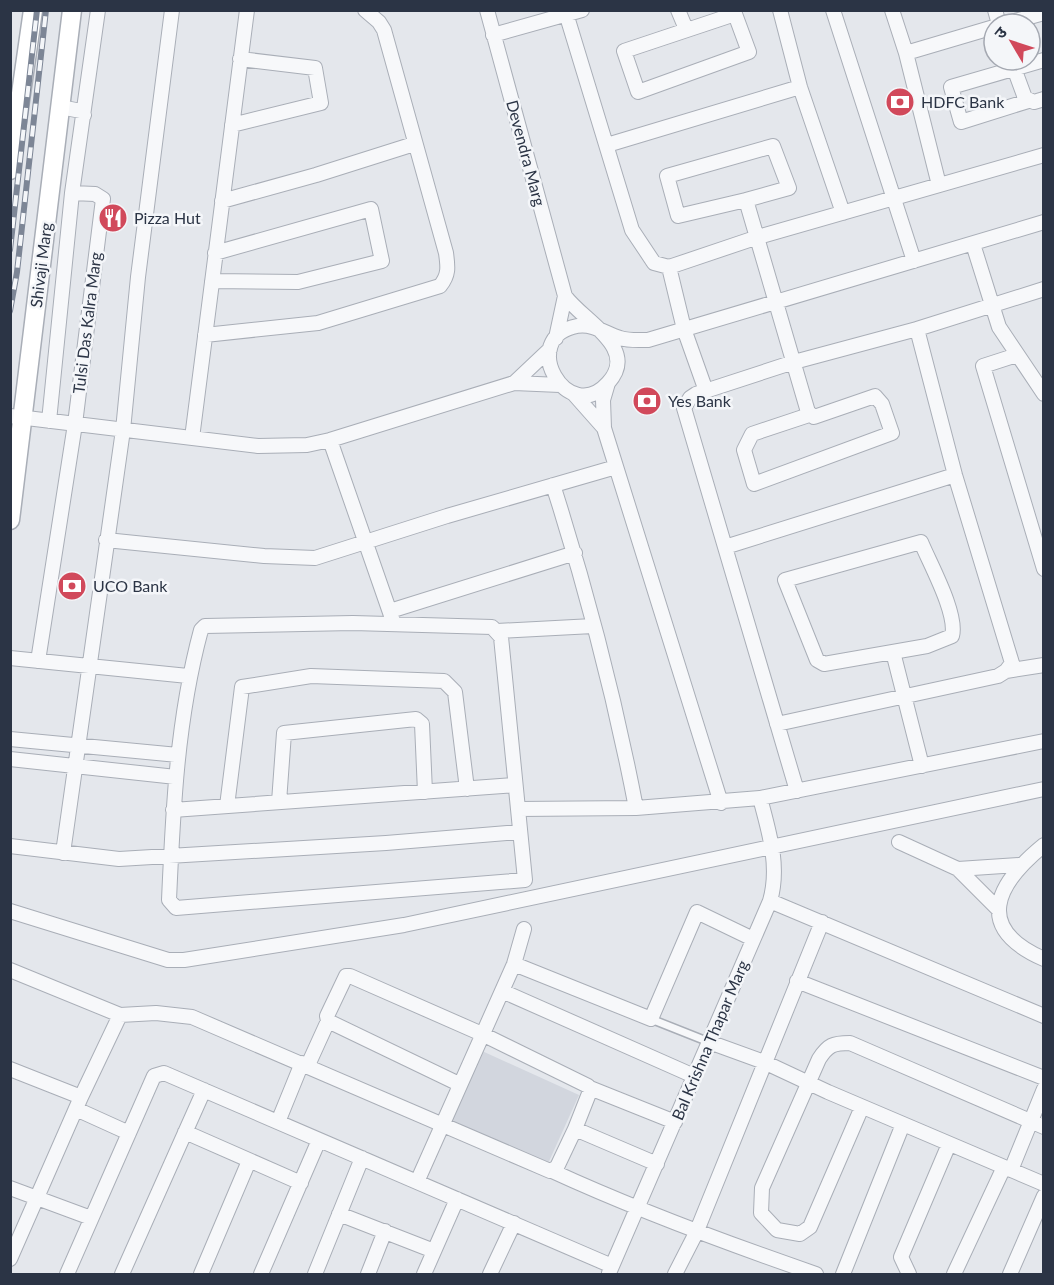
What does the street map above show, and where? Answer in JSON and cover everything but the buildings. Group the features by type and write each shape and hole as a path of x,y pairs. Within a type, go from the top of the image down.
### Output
{"main road":[{"path":"10,170 33,10"},
{"name":"Shivaji Marg","path":"10,520 17,417 72,10"}],"street":[{"path":"50,422 72,193 98,10"},
{"path":"63,853 123,430 138,277 172,10"},
{"path":"192,438 246,10"},
{"path":"205,335 318,323 440,286 446,278 447,260 384,30 379,22 365,10"},
{"name":"Devendra Marg","path":"487,10 565,296 574,309 598,329"},
{"path":"493,35 582,10"},
{"path":"678,10 686,29"},
{"path":"780,10 800,87 843,213"},
{"path":"832,10 914,261"},
{"path":"892,10 906,53 939,185"},
{"path":"566,13 632,230 654,263 669,267 758,237 1044,154"},
{"path":"735,14 749,52 638,92 624,51 686,29 735,14"},
{"path":"906,53 982,31"},
{"path":"232,125 321,103 315,68 240,59"},
{"path":"993,72 951,87 961,122 1028,101 1044,99"},
{"path":"1016,72 1028,101"},
{"path":"608,145 800,87"},
{"path":"60,107 81,111 84,115"},
{"path":"222,201 276,187 414,144"},
{"path":"773,146 789,188 746,200 678,216 667,176 773,146"},
{"name":"Tulsi Das Kalra Marg","path":"38,661 75,424 103,199 95,194 72,193"},
{"path":"746,200 774,302 809,414 814,417 875,396 882,404 892,433 754,483 744,450 752,434 809,414"},
{"path":"212,281 298,282 382,261 371,208 215,253"},
{"path":"721,803 604,428 603,400 617,362 648,340 1044,222"},
{"path":"973,244 999,327 1044,394"},
{"path":"669,267 684,329 706,391"},
{"path":"797,791 684,408 690,398 706,391 794,362 917,329 1044,289"},
{"name":"Devendra Marg","path":"554,344 565,296"},
{"path":"514,383 576,326 598,329 622,339 648,340"},
{"path":"598,329 613,343 617,362"},
{"path":"917,329 955,475 1011,657 1012,663 1006,672"},
{"path":"554,344 550,369 560,385 573,393 604,428"},
{"path":"1017,355 983,366 1044,569"},
{"path":"17,417 285,447 330,440 514,383 560,385"},
{"path":"573,393 592,393 608,383"},
{"path":"330,440 392,617"},
{"path":"106,540 264,556 315,558 447,516 616,467"},
{"path":"725,547 955,475"},
{"path":"554,485 575,553 620,722 636,808"},
{"path":"921,542 946,600 954,628 952,636 940,642 893,652 824,664 817,660 785,580 921,542"},
{"path":"392,617 575,553"},
{"path":"392,617 492,627 501,637 525,880 211,907 180,909 172,904 169,900 178,755 188,676 201,630 205,626 392,617"},
{"path":"497,631 593,626"},
{"path":"893,652 922,766"},
{"path":"10,658 188,676"},
{"path":"777,724 1044,664"},
{"path":"227,806 242,687 245,684 311,676 444,681 451,686 455,692 467,789"},
{"path":"279,802 284,733 416,719 422,724 425,792"},
{"path":"10,739 178,755"},
{"path":"518,809 636,808 721,803 760,798 1044,741"},
{"path":"10,759 75,764 176,777"},
{"path":"173,810 515,785"},
{"path":"10,911 168,960 184,960 404,925 1044,789"},
{"name":"Bal Krishna Thapar Marg","path":"610,1270 770,900 774,884 772,846 760,798"},
{"path":"10,846 119,859 386,843 520,832"},
{"path":"899,842 958,869 998,909 1005,933 1028,952 1044,959"},
{"path":"998,909 1006,882 1019,865 1044,845"},
{"path":"958,869 1019,865"},
{"path":"770,900 1044,1016"},
{"path":"514,964 651,1019 697,912 753,939"},
{"path":"675,1275 696,1233 822,922"},
{"path":"417,1182 440,1125 514,964 524,929"},
{"path":"10,970 120,1015 156,1013 192,1017 636,1209 696,1233 816,1275"},
{"path":"278,1122 348,975 482,1034 590,1088 675,1122"},
{"path":"797,981 1044,1078"},
{"path":"502,991 694,1076"},
{"path":"10,1259 120,1015"},
{"path":"328,1021 459,1084"},
{"path":"709,1042 764,1062 862,1107 1044,1184"},
{"path":"862,1107 810,1227 800,1234 777,1230 761,1213 762,1188 808,1083 827,1047 835,1043 850,1043 1037,1124"},
{"path":"10,1069 79,1103 129,1133"},
{"path":"67,1275 154,1076 158,1073 170,1074 514,1223 610,1270"},
{"path":"552,1171 574,1129 590,1088"},
{"path":"954,1275 1008,1169 1037,1124 1044,1089"},
{"path":"122,1275 204,1090"},
{"path":"843,1275 903,1124"},
{"path":"574,1129 657,1164"},
{"path":"185,1132 301,1183"},
{"path":"261,1275 319,1140"},
{"path":"909,1275 901,1257 949,1144"},
{"path":"315,1275 362,1158"},
{"path":"201,1275 249,1161"},
{"path":"10,1188 92,1218"},
{"path":"1010,1275 1044,1196"},
{"path":"424,1275 457,1199"},
{"path":"339,1214 434,1251"},
{"path":"490,1275 514,1223"},
{"path":"368,1275 385,1231"}],"lane":[{"path":"651,1019 709,1042"}],"shaded area":[{"path":"482,1051 579,1095 546,1168 449,1124"}],"railway":[{"path":"10,250 37,10"},
{"path":"10,311 17,272 46,10"}],"place":[{"name":"HDFC Bank","path":"900,102"},
{"name":"Pizza Hut","path":"113,218"},
{"name":"Yes Bank","path":"647,401"},
{"name":"UCO Bank","path":"72,586"}]}
